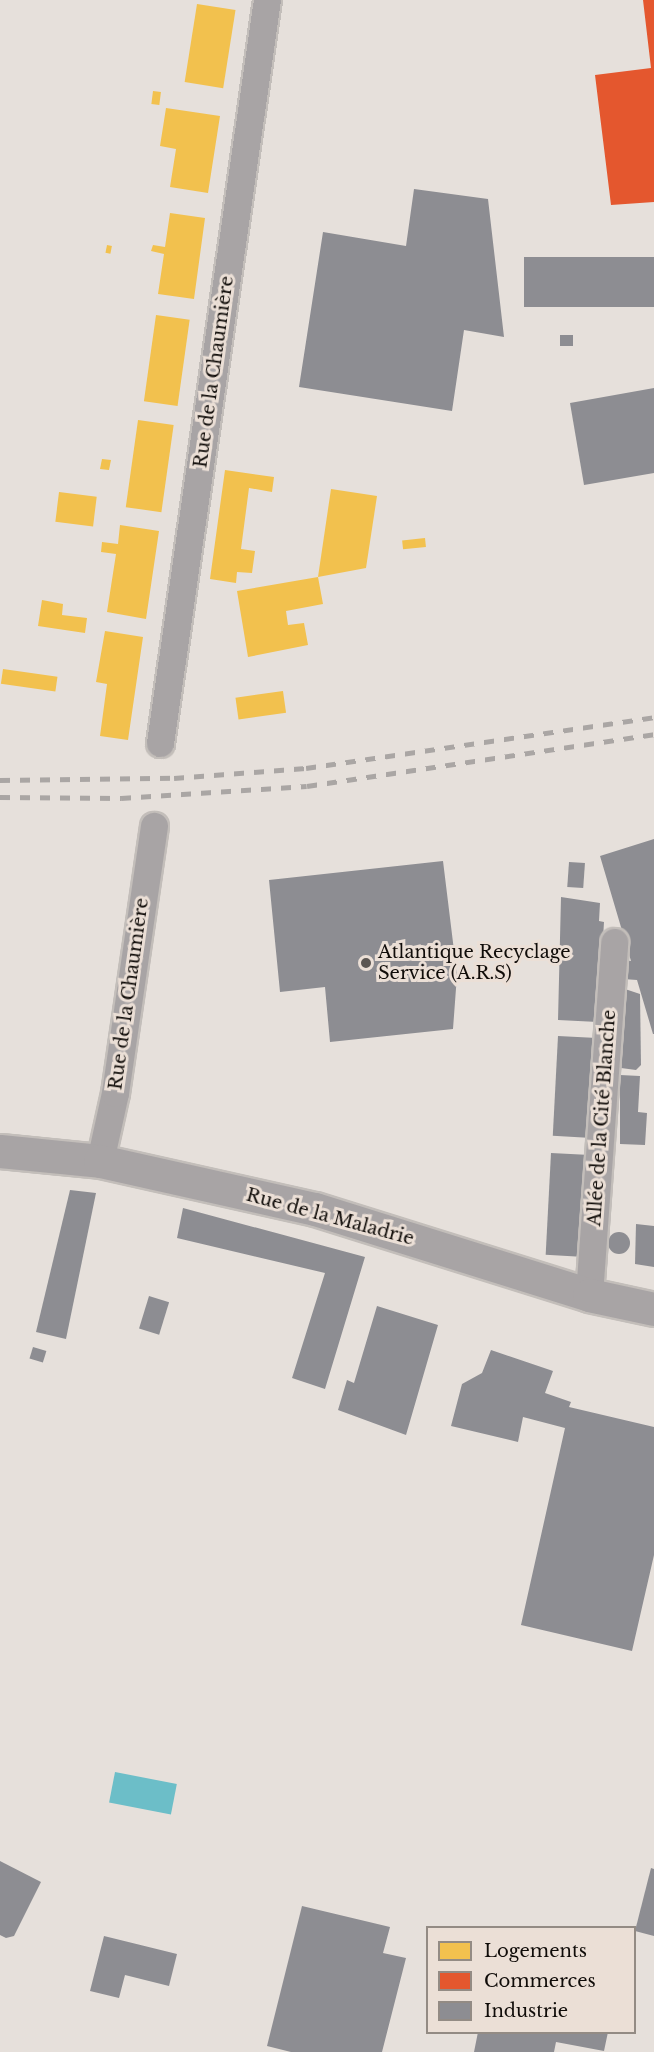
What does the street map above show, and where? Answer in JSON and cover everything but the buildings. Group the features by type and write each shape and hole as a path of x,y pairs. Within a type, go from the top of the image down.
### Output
{"street":[{"name":"Rue de la Chaumière","path":"160,743 267,0"},
{"name":"Rue de la Chaumière","path":"100,1161 115,1094 154,826"},
{"name":"Allée de la Cité Blanche","path":"590,1295 614,942"},
{"name":"Rue de la Maladrie","path":"0,1151 100,1161 315,1209 590,1295 654,1309"}],"water":[{"path":"115,1772 177,1784 171,1814 109,1802"}],"railway":[{"path":"0,780 174,778 306,768 654,717"},
{"path":"0,797 121,798 307,786 654,734"}],"place":[{"name":"Atlantique Recyclage Service (A.R.S)","path":"366,963"}]}
